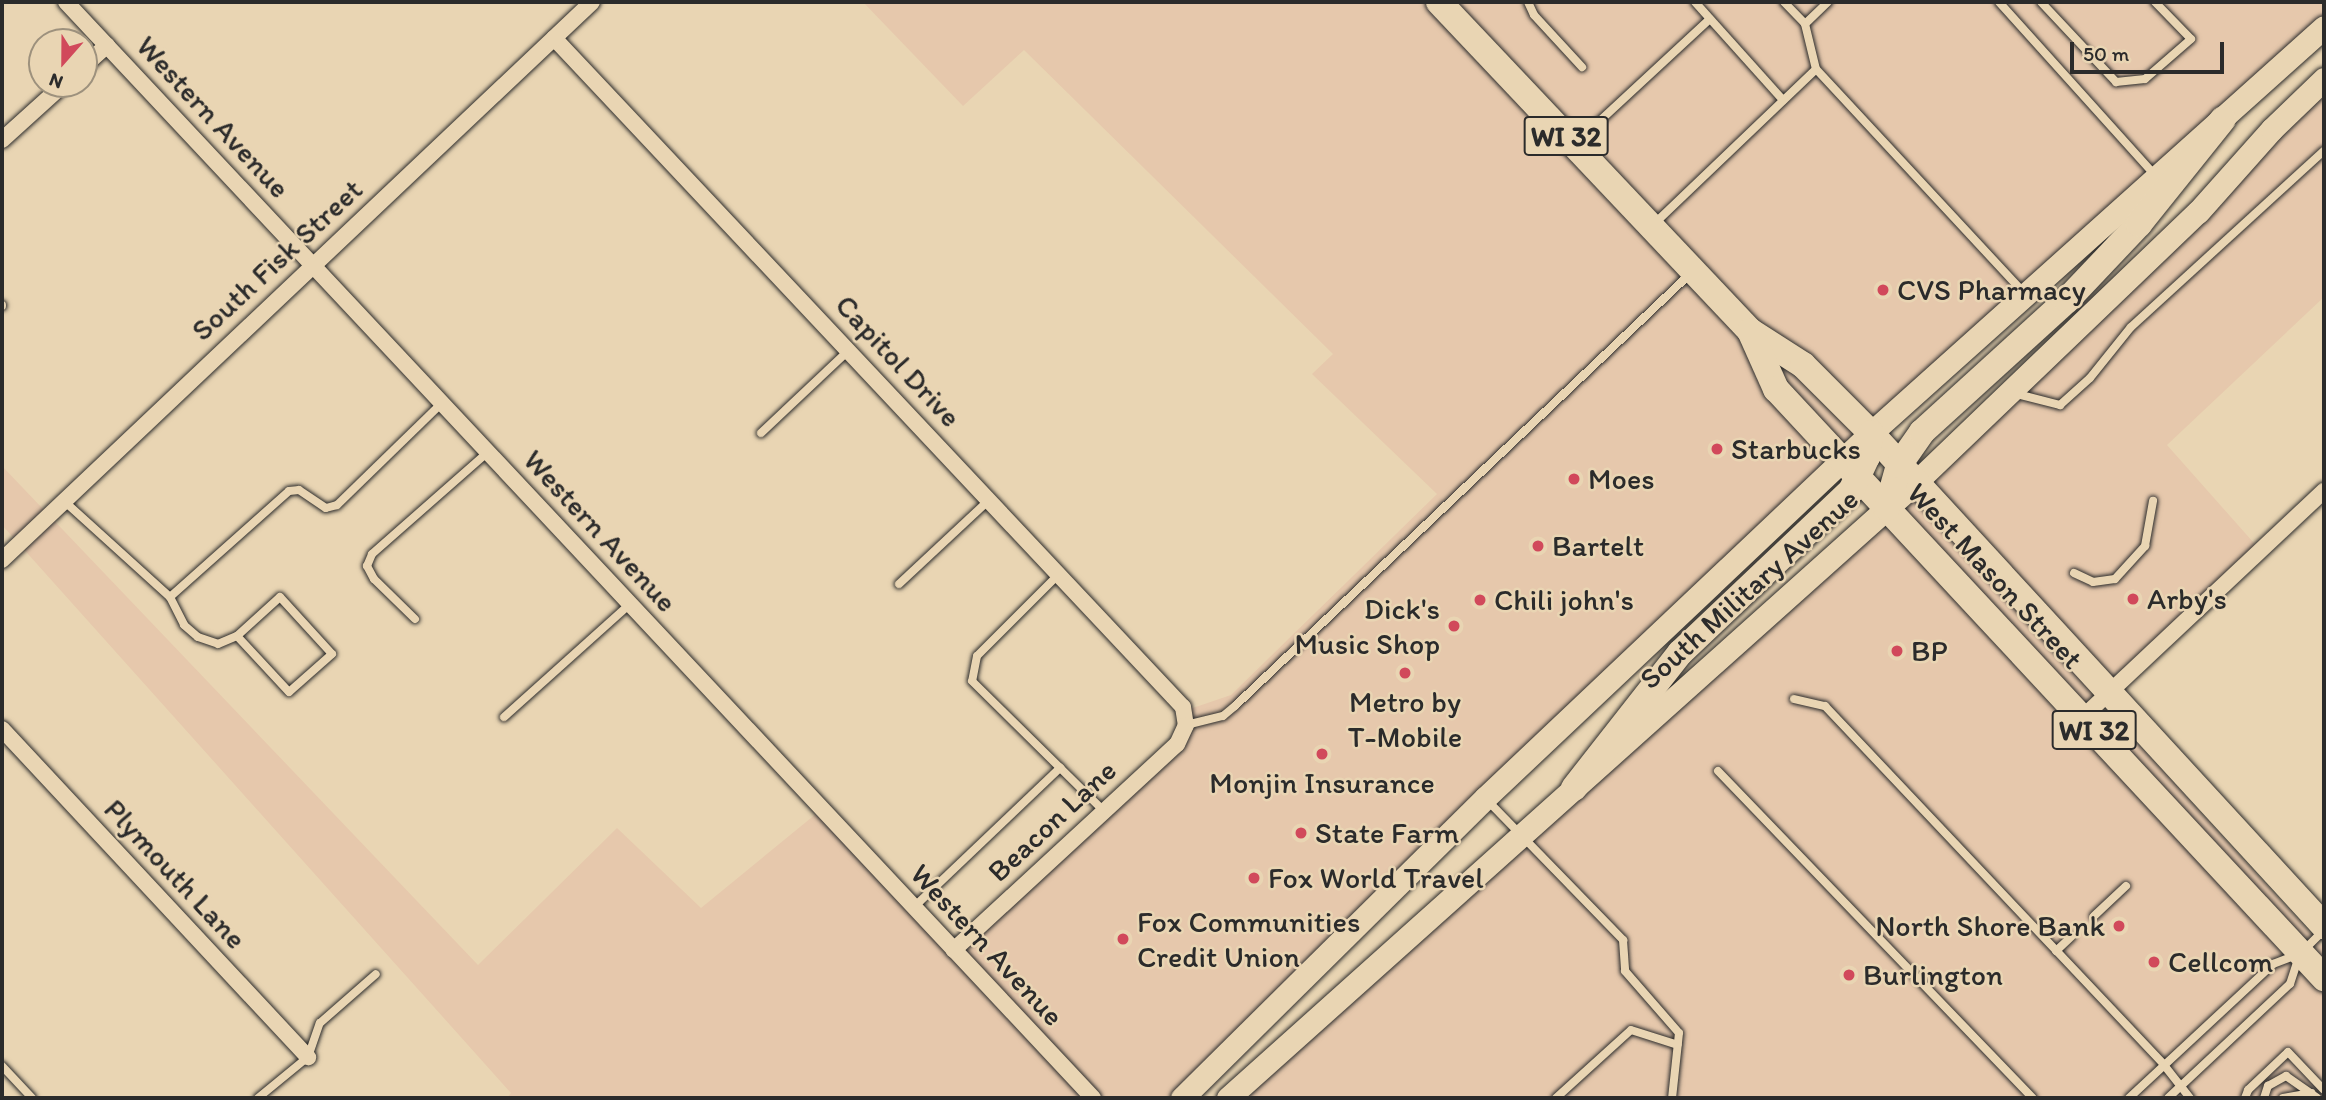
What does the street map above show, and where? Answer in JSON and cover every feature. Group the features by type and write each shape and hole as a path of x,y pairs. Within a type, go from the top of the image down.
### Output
{"main road":[{"name":"West Mason Street","path":"1439,2 1750,331 1803,365 1871,433 2324,928"},
{"path":"1574,788 1680,653 1839,506 1850,469 1871,433 2324,27"},
{"path":"1908,473 2010,392 2197,212 2272,129 2324,79"},
{"path":"1887,508 1908,473 1922,432 2067,300 2139,224 2223,119"},
{"name":"West Mason Street","path":"1750,331 1776,388 2324,978"},
{"name":"South Military Avenue","path":"1182,1098 1485,798 1850,469"},
{"name":"South Military Avenue","path":"1228,1098 1887,508"}],"street":[{"name":"Western Avenue","path":"66,2 1093,1098"},
{"name":"South Fisk Street","path":"2,560 592,2"},
{"name":"Capitol Drive","path":"554,38 1179,700 1185,728"},
{"path":"98,53 107,45"},
{"path":"2,141 49,98"},
{"path":"2082,718 2324,491"},
{"name":"Beacon Lane","path":"954,950 1177,744 1185,728"},
{"name":"Plymouth Lane","path":"2,729 308,1057"}],"lane":[{"path":"1528,2 1534,15 1583,67"},
{"path":"1695,2 1783,100"},
{"path":"1784,2 1805,24 1816,69 2026,295"},
{"path":"1805,24 1828,2"},
{"path":"1999,2 2157,178"},
{"path":"2042,2 2116,82 2145,79 2191,39 2155,2"},
{"path":"1574,144 1710,19"},
{"path":"1652,227 1816,69"},
{"path":"2010,392 2060,405 2090,378 2131,327 2324,151"},
{"path":"1185,728 1223,716 1235,706 1693,271"},
{"path":"761,433 849,350"},
{"path":"170,597 289,491 299,490 326,508 337,505 441,404"},
{"path":"415,619 374,579 368,566 372,554 488,452"},
{"path":"899,584 989,499"},
{"path":"64,501 170,597 184,625 198,637 218,644 237,636 280,597 332,654 289,692 237,636"},
{"path":"2074,573 2093,582 2115,579 2145,547 2153,501"},
{"path":"1060,573 976,656 972,681 1104,811"},
{"path":"505,717 630,604"},
{"path":"1794,699 1825,706 2164,1065 2190,1098"},
{"path":"914,907 1060,768"},
{"path":"1718,771 2032,1098"},
{"path":"1485,798 1519,836 1623,940 1625,971 1679,1033 1672,1098"},
{"path":"2094,916 2126,886"},
{"path":"2168,1098 2290,984 2301,953 2324,928"},
{"path":"2056,951 2071,937"},
{"path":"2129,1098 2273,964 2301,953"},
{"path":"258,1098 308,1057 320,1023 376,974"},
{"path":"1556,1098 1631,1030 1678,1045"},
{"path":"2245,1098 2248,1090 2288,1052 2324,1090"},
{"path":"2,1066 27,1096"},
{"path":"2264,1098 2268,1086 2286,1076 2314,1096"},
{"path":"2283,1098 2314,1096"}],"shaded area":[{"path":"863,2 2324,2 2324,27 1871,433 1182,1098 507,1098 511,1093 2,525 2,466 478,965 617,828 701,908 822,809 954,950 1177,744 1184,711 1231,695 1437,494 1312,374 1333,354 1024,50 963,106"},
{"path":"2324,79 2324,297 2167,445 2261,551 2100,702 2324,948 2324,1098 1228,1098 1916,482"}],"place":[{"name":"CVS Pharmacy","path":"1883,290"},
{"name":"Starbucks","path":"1717,449"},
{"name":"Moes","path":"1574,479"},
{"name":"Bartelt","path":"1538,546"},
{"name":"Arby's","path":"2133,599"},
{"name":"Chili john's","path":"1480,600"},
{"name":"Dick's Music Shop","path":"1454,626"},
{"name":"BP","path":"1897,651"},
{"name":"Metro by T-Mobile","path":"1405,673"},
{"name":"Monjin Insurance","path":"1322,754"},
{"name":"State Farm","path":"1301,833"},
{"name":"Fox World Travel","path":"1254,878"},
{"name":"North Shore Bank","path":"2119,926"},
{"name":"Fox Communities Credit Union","path":"1123,939"},
{"name":"Cellcom","path":"2154,962"},
{"name":"Burlington","path":"1849,975"}]}
